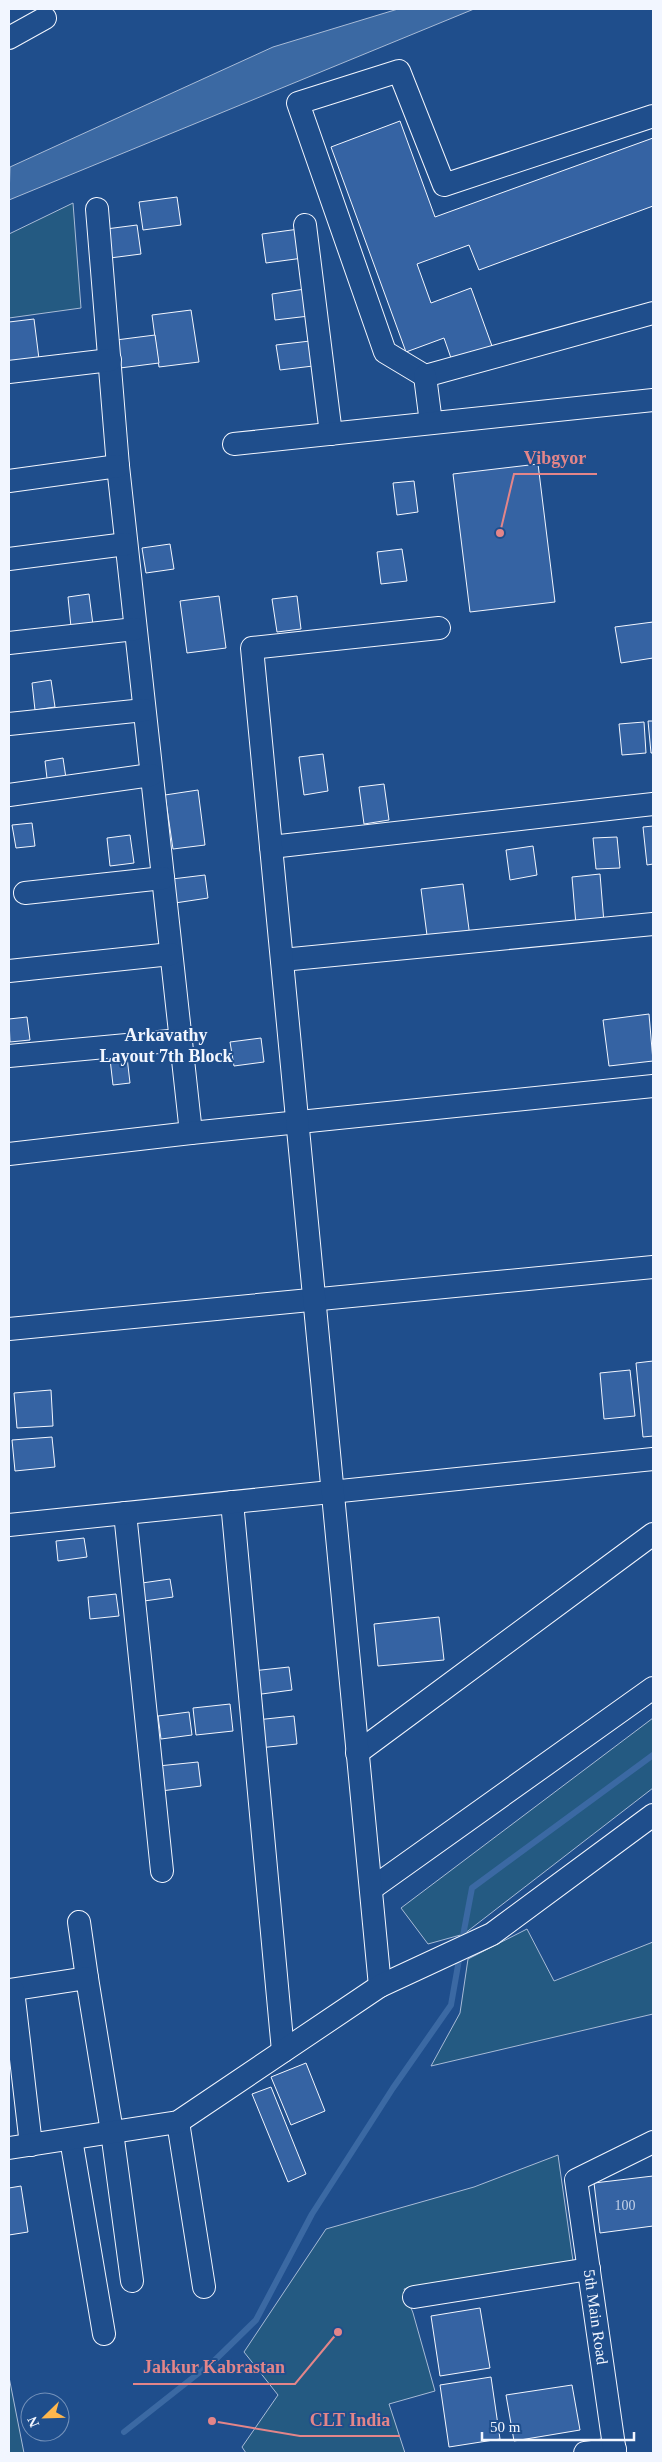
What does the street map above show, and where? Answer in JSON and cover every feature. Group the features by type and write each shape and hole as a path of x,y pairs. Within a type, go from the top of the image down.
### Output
{"street":[{"path":"9,38 45,18"},
{"path":"653,116 444,185 399,71 298,103 385,352 425,376 653,313"},
{"path":"97,209 118,466 191,1133"},
{"path":"305,225 331,434"},
{"path":"9,372 110,360"},
{"path":"425,376 431,424"},
{"path":"234,444 653,400"},
{"path":"9,481 118,466"},
{"path":"9,559 126,544"},
{"path":"380,1986 252,648 439,628"},
{"path":"9,643 135,629"},
{"path":"9,724 144,710"},
{"path":"9,795 152,776"},
{"path":"271,847 653,804"},
{"path":"25,893 163,878"},
{"path":"282,960 653,924"},
{"path":"9,971 171,954"},
{"path":"9,1056 180,1040"},
{"path":"9,1154 191,1133 653,1086"},
{"path":"9,1329 653,1267"},
{"path":"9,1525 653,1459"},
{"path":"232,1502 283,2051"},
{"path":"125,1513 162,1871"},
{"path":"358,1753 653,1534"},
{"path":"371,1889 653,1688"},
{"path":"9,2148 178,2122 380,1986 492,1934 653,1815"},
{"path":"79,1922 112,2132 132,2281"},
{"path":"31,2145 11,1990 87,1978"},
{"path":"178,2122 204,2287"},
{"path":"71,2139 104,2334"},
{"name":"5th Main Road","path":"615,2451 576,2180 653,2142"},
{"path":"414,2298 589,2269"},
{"path":"585,2453 615,2451"}],"shaded area":[{"path":"398,9 474,9 9,200 10,167 273,47"},
{"path":"73,203 81,308 9,318 9,234"},
{"path":"653,1718 653,1788 464,1934 428,1944 401,1908"},
{"path":"527,1929 554,1981 653,1942 653,2014 431,2066 460,2013 468,1959"},
{"path":"558,2155 573,2261 404,2289 413,2313 435,2391 389,2404 405,2453 246,2453 242,2447 278,2395 244,2352 326,2229 474,2187"},
{"path":"9,2377 20,2433 20,2442 22,2442 24,2453 9,2453"}],"building":[{"path":"400,121 435,217 653,138 653,206 479,270 469,245 417,264 431,303 471,288 492,346 452,361 444,338 406,352 331,147"},
{"path":"177,197 181,225 143,230 139,202"},
{"path":"137,225 141,254 110,258 106,229"},
{"path":"299,229 303,258 266,263 262,234"},
{"path":"305,289 309,316 275,320 272,294"},
{"path":"191,310 199,362 159,367 152,315"},
{"path":"34,319 39,359 9,363 9,322"},
{"path":"155,335 159,363 120,368 116,340"},
{"path":"310,341 313,366 280,370 276,345"},
{"path":"538,464 555,602 470,612 453,474"},
{"path":"414,481 418,512 397,515 393,483"},
{"path":"170,544 174,569 146,573 142,548"},
{"path":"402,549 407,581 381,584 377,552"},
{"path":"89,594 93,625 71,627 68,597"},
{"path":"219,596 226,648 187,653 180,601"},
{"path":"297,596 301,629 277,632 272,599"},
{"path":"653,622 653,658 621,663 615,627"},
{"path":"51,680 55,707 35,710 32,683"},
{"path":"648,721 653,721 653,753 651,753"},
{"path":"644,722 646,753 622,755 619,724"},
{"path":"323,754 328,791 304,795 299,757"},
{"path":"63,758 67,785 48,787 45,761"},
{"path":"384,784 389,820 364,824 359,787"},
{"path":"198,790 205,845 173,849 165,795"},
{"path":"32,823 35,846 16,848 12,825"},
{"path":"653,826 653,864 647,865 643,827"},
{"path":"130,835 134,863 110,866 107,838"},
{"path":"617,837 620,868 596,869 593,838"},
{"path":"533,846 537,875 510,880 506,850"},
{"path":"600,874 604,923 576,925 572,877"},
{"path":"205,875 208,898 175,903 172,879"},
{"path":"463,884 470,937 428,943 421,889"},
{"path":"649,1014 653,1061 609,1066 603,1020"},
{"path":"27,1017 30,1040 10,1042 9,1019"},
{"path":"261,1038 264,1062 234,1066 230,1042"},
{"path":"127,1057 130,1083 113,1085 110,1059"},
{"path":"653,1361 653,1436 643,1437 636,1363"},
{"path":"630,1370 635,1416 604,1419 600,1373"},
{"path":"51,1390 53,1426 17,1428 14,1393"},
{"path":"52,1437 55,1467 15,1471 12,1440"},
{"path":"84,1538 87,1557 58,1561 56,1541"},
{"path":"170,1579 173,1597 144,1601 142,1583"},
{"path":"116,1594 119,1616 90,1619 88,1597"},
{"path":"439,1617 444,1660 378,1666 374,1624"},
{"path":"289,1667 292,1690 254,1695 252,1671"},
{"path":"230,1704 233,1731 196,1735 193,1708"},
{"path":"189,1712 192,1735 161,1739 158,1716"},
{"path":"294,1716 297,1744 259,1748 256,1720"},
{"path":"198,1762 201,1786 161,1791 158,1766"},
{"path":"306,2063 325,2111 291,2125 271,2077"},
{"path":"271,2087 306,2174 288,2182 252,2094"},
{"path":"653,2176 653,2226 600,2233 594,2183"},
{"path":"21,2186 28,2232 9,2235 9,2188"},
{"path":"480,2308 490,2368 440,2376 431,2316"},
{"path":"491,2377 500,2439 449,2447 440,2385"},
{"path":"572,2385 580,2430 514,2441 506,2395"}],"waterway":[{"path":"462,1941 472,1888 653,1755"},
{"path":"124,2432 214,2361 256,2320 312,2214 393,2088 451,2005 460,1954"}],"place":[{"name":"Vibgyor","path":"500,533"},
{"name":"Jakkur Kabrastan","path":"338,2332"},
{"name":"CLT India","path":"212,2421"}],"district":[{"name":"Arkavathy Layout 7th Block","path":"166,1045"}]}
